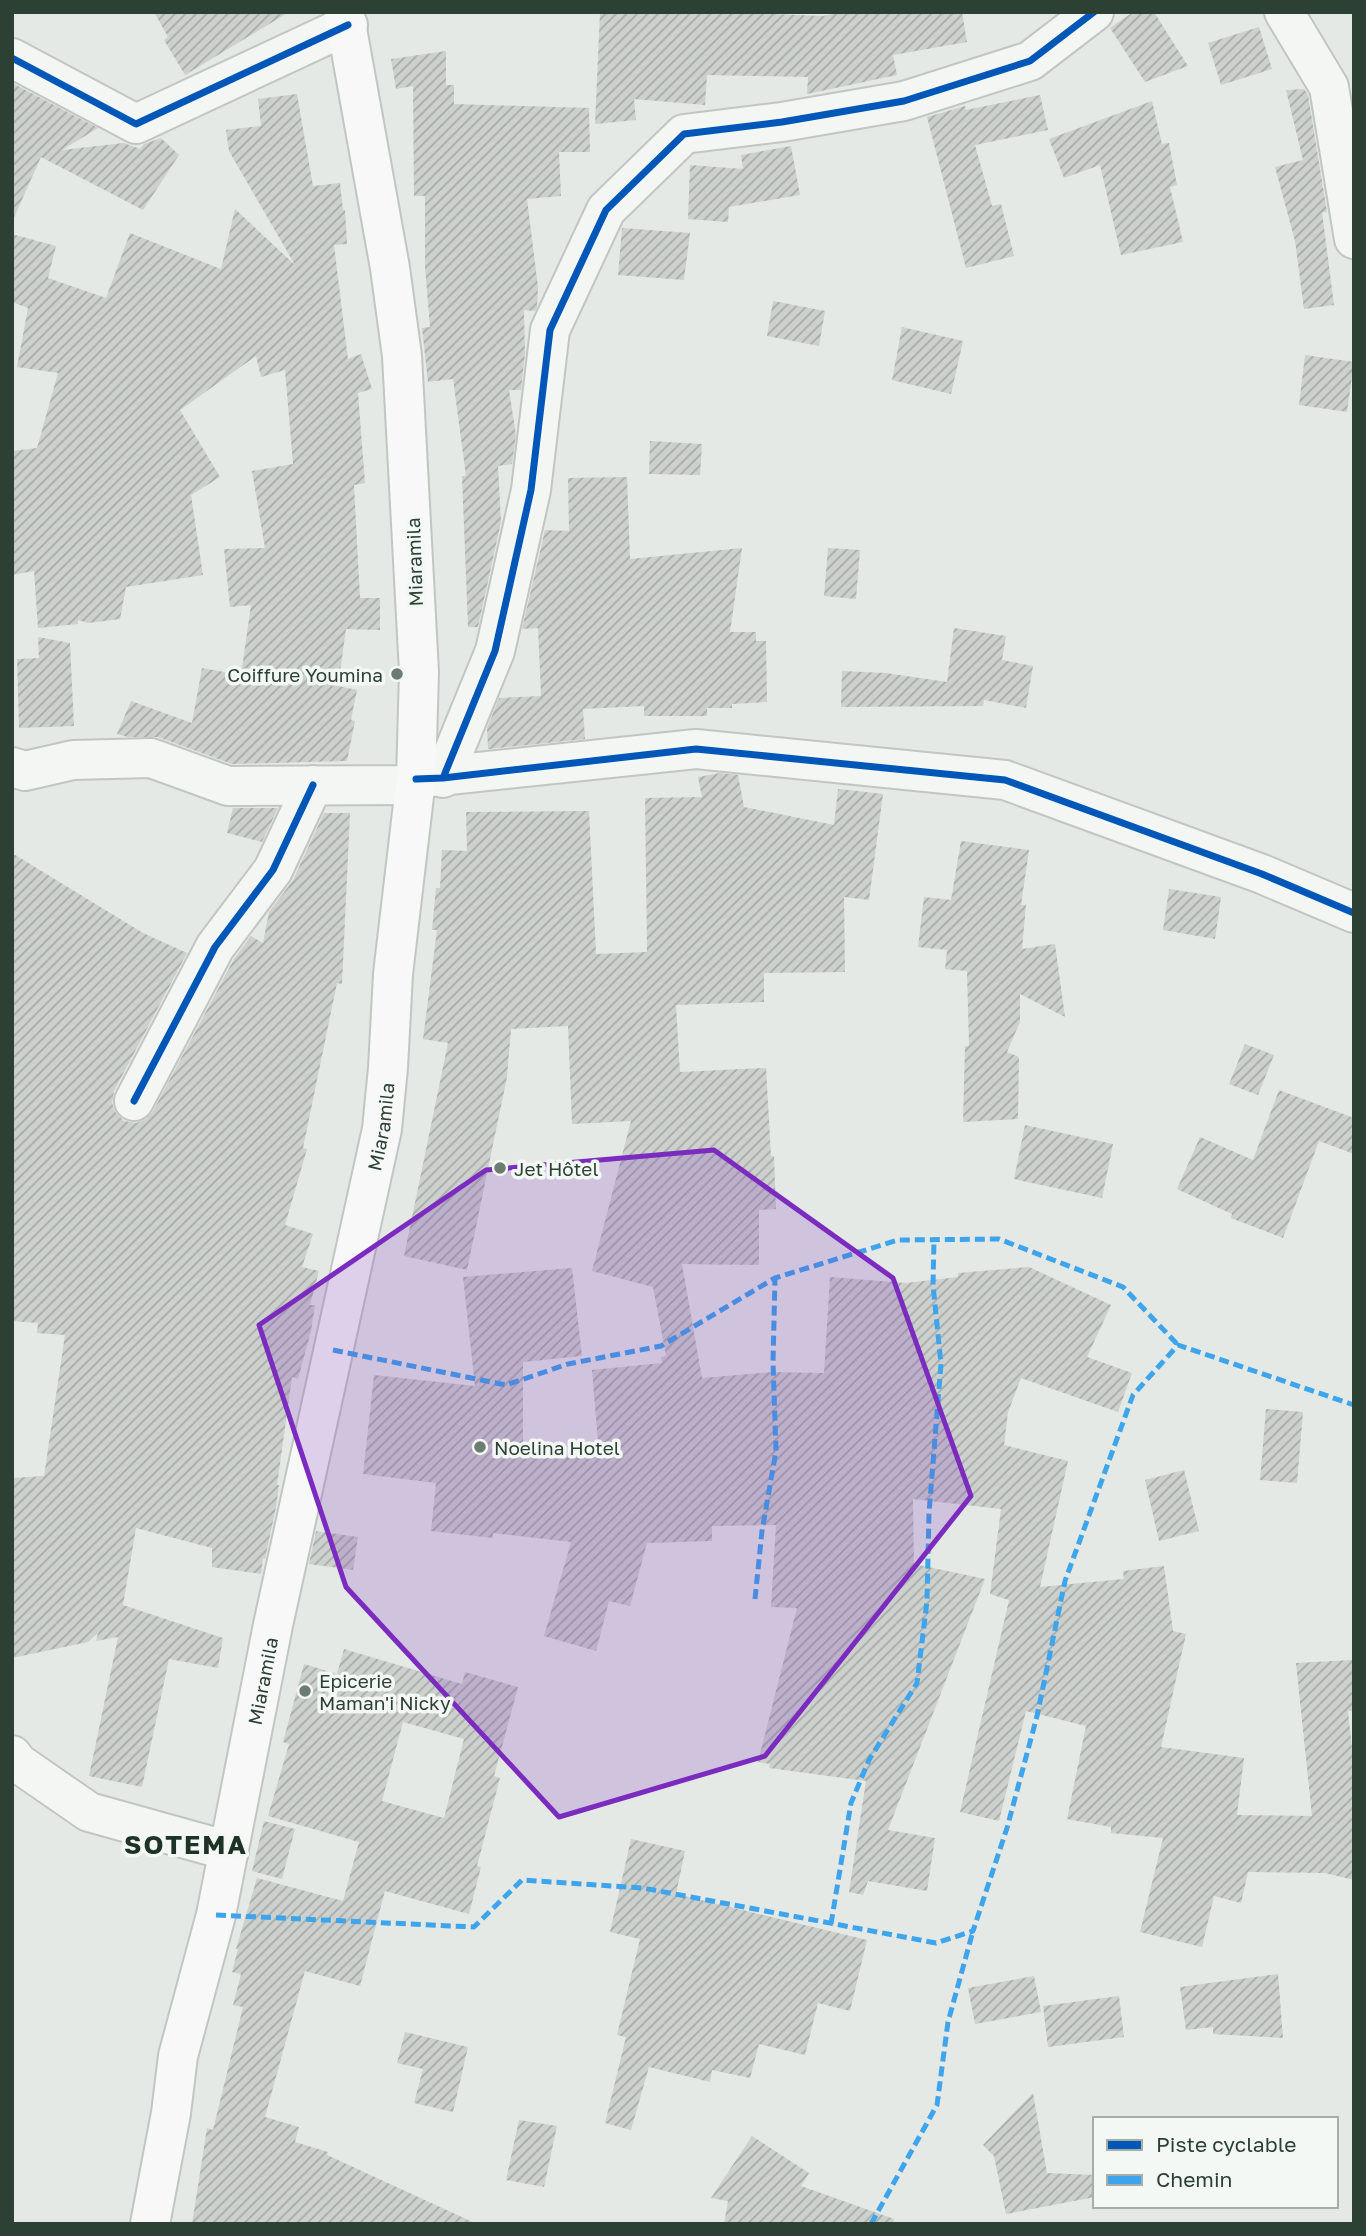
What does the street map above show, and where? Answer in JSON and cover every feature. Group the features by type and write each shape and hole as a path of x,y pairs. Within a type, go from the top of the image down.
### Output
{"main road":[{"name":"Miaramila","path":"149,2224 171,2113 178,2056 216,1915 273,1625 382,1129 393,974 425,780 402,356 390,268 346,19"}],"street":[{"path":"425,780 495,651 531,490 550,330 606,210 684,134 782,122 904,101 1030,61 1094,12"},
{"path":"1284,12 1329,87 1354,239"},
{"path":"12,58 136,124 346,19"},
{"path":"12,767 25,771 73,760 151,758 229,786 313,785 425,780 696,748 1005,780 1262,874 1354,913"},
{"path":"134,1101 215,947 273,870 313,785"},
{"path":"12,1755 19,1763 89,1812 229,1851"}],"highlighted area":[{"path":"714,1150 893,1278 971,1496 765,1756 559,1817 346,1587 259,1325 486,1170"}],"building":[{"path":"154,12 289,12 185,75 164,40 168,37"},
{"path":"600,12 728,12 823,16 842,12 962,12 967,42 893,55 897,75 807,94 808,77 707,75 705,105 634,99 636,120 595,124"},
{"path":"1133,12 1154,12 1188,66 1145,82 1110,28"},
{"path":"1259,27 1272,69 1221,85 1208,43"},
{"path":"446,51 446,85 454,85 454,104 589,108 590,152 559,152 561,196 527,199 538,287 537,307 535,311 524,310 525,353 521,390 509,390 516,435 512,464 498,466 501,522 478,627 468,627 462,476 466,476 453,379 428,382 422,328 430,327 425,267 425,196 414,196 413,86 396,89 391,59"},
{"path":"12,83 98,128 62,150 124,143 140,149 144,144 161,138 179,155 143,210 41,157 12,222"},
{"path":"1304,89 1308,95 1327,212 1322,212 1334,305 1304,309 1295,241 1275,167 1303,160 1286,90"},
{"path":"297,94 313,186 340,183 345,210 347,244 334,245 348,359 361,354 372,389 358,393 365,483 354,485 360,598 380,598 380,630 346,629 338,686 357,690 351,720 355,721 347,761 232,764 158,737 128,737 117,734 131,701 192,723 202,668 241,675 251,605 230,607 224,549 265,548 252,471 293,464 285,370 261,377 256,356 180,410 220,477 191,495 203,575 126,587 120,619 88,623 78,620 78,624 38,628 34,571 12,575 12,451 37,448 58,373 17,367 28,308 12,302 12,234 56,246 48,278 106,298 130,233 221,269 235,209 295,265 229,151 226,130 261,126 258,99"},
{"path":"1040,95 1048,130 975,145 992,206 1001,204 1014,256 966,268 927,117 965,106 966,110"},
{"path":"1152,101 1162,144 1169,143 1177,185 1170,187 1183,242 1121,255 1100,165 1064,178 1049,139"},
{"path":"791,146 800,195 729,207 728,222 688,219 690,165 743,169 741,155"},
{"path":"622,228 690,233 684,280 618,275"},
{"path":"773,301 825,311 819,346 767,336"},
{"path":"902,327 963,341 951,394 892,380"},
{"path":"1305,355 1354,362 1347,412 1299,405"},
{"path":"650,441 702,444 700,475 649,474"},
{"path":"627,477 630,559 742,548 730,632 756,632 756,641 766,641 767,702 732,704 732,708 707,708 707,716 644,716 644,706 583,709 585,739 488,749 487,728 499,698 541,696 538,628 522,629 545,530 569,531 568,478"},
{"path":"828,548 860,550 856,599 824,596"},
{"path":"954,628 1006,636 1002,660 1033,666 1026,708 984,700 983,706 841,707 842,671 886,673 947,682"},
{"path":"38,637 70,643 74,726 19,728 17,659 39,658"},
{"path":"720,773 738,775 744,807 834,825 838,789 883,794 869,900 844,897 845,972 764,973 764,1002 676,1005 680,1072 766,1068 771,1156 774,1156 776,1209 759,1210 759,1265 682,1264 702,1378 773,1372 824,1373 830,1277 906,1283 958,1277 958,1273 1029,1267 1111,1305 1087,1357 1132,1373 1118,1412 1021,1378 1008,1412 1004,1445 1068,1461 1040,1587 1124,1579 1123,1571 1164,1566 1173,1631 1186,1634 1161,1747 1244,1758 1237,1815 1312,1816 1296,1663 1352,1660 1354,1711 1348,1711 1354,1767 1354,1880 1325,1873 1248,1872 1241,1903 1214,1896 1202,1947 1140,1932 1163,1838 1111,1833 1111,1827 1067,1819 1086,1726 1026,1711 999,1821 960,1812 1009,1600 990,1594 1001,1509 913,1499 914,1564 985,1579 888,1830 935,1838 927,1891 868,1881 863,1895 849,1892 866,1781 769,1768 770,1764 758,1762 797,1608 771,1607 776,1525 712,1526 712,1541 647,1543 630,1606 609,1601 596,1651 544,1636 571,1542 493,1533 493,1538 431,1531 436,1483 363,1474 374,1375 475,1386 463,1277 572,1268 582,1356 523,1362 523,1455 599,1455 592,1370 662,1363 661,1357 666,1356 653,1287 592,1271 631,1121 572,1124 568,1026 511,1029 507,1077 467,1270 404,1256 448,1043 423,1039 437,930 432,930 436,888 440,888 442,850 467,851 466,812 589,811 596,954 647,952 645,798 702,797 698,777"},
{"path":"233,808 278,808 262,842 227,833"},
{"path":"324,813 350,813 342,984 337,983 303,1148 307,1149 285,1225 313,1234 302,1267 319,1271 310,1305 315,1305 311,1331 298,1379 292,1377 276,1507 265,1559 263,1558 261,1574 212,1567 212,1548 136,1528 123,1605 223,1638 218,1668 169,1659 142,1787 89,1776 118,1637 96,1641 98,1633 88,1642 12,1658 12,1478 44,1476 65,1335 37,1333 38,1323 12,1321 12,853 143,933 187,953 114,1091 112,1103 116,1113 124,1121 136,1123 146,1119 153,1111 234,959 251,936 263,943 269,912 293,880"},
{"path":"961,841 1029,850 1021,905 1026,905 1022,949 1055,944 1065,1017 1020,994 1020,1022 1007,1052 1019,1057 1018,1119 963,1122 965,1046 969,1046 967,971 945,969 947,950 918,947 924,897 951,900"},
{"path":"1169,889 1221,897 1215,939 1163,930"},
{"path":"1245,1044 1274,1055 1258,1095 1229,1084"},
{"path":"1279,1090 1354,1118 1354,1154 1319,1141 1283,1238 1231,1218 1232,1214 1177,1189 1200,1137 1253,1160"},
{"path":"1025,1125 1113,1144 1102,1198 1014,1179"},
{"path":"1266,1409 1303,1412 1297,1483 1260,1480"},
{"path":"1184,1470 1199,1531 1159,1541 1145,1480"},
{"path":"316,1531 358,1537 353,1570 309,1564"},
{"path":"344,1649 462,1684 465,1672 518,1687 494,1776 500,1778 477,1866 481,1867 469,1914 385,1891 360,1986 305,1971 265,2117 299,2127 295,2142 328,2152 327,2155 477,2224 192,2224 207,2128 213,2130 243,2007 233,2005 241,1974 232,1972 257,1878 343,1901 359,1842 268,1816 289,1744 283,1742 304,1664 337,1674","holes":["403,1722 464,1739 444,1818 382,1801"]},
{"path":"264,1821 295,1829 282,1879 252,1871"},
{"path":"631,1839 685,1851 676,1894 867,1940 850,2011 818,2003 805,2055 759,2044 750,2078 712,2070 710,2082 649,2067 631,2130 605,2123 626,2037 617,2035 640,1939 610,1932"},
{"path":"1278,1974 1283,2038 1213,2034 1213,2027 1186,2030 1180,1987"},
{"path":"1034,1976 1041,2012 975,2024 968,1988"},
{"path":"1119,1996 1124,2037 1048,2047 1043,2006"},
{"path":"405,2032 468,2047 453,2112 414,2103 423,2069 397,2063"},
{"path":"1033,2093 1047,2173 1093,2175 1093,2197 1006,2214 994,2156 983,2145"},
{"path":"519,2120 557,2126 544,2187 506,2180"},
{"path":"752,2136 809,2173 801,2186 894,2219 893,2224 724,2224 728,2201 711,2198"}],"marked path":[{"path":"831,1924 851,1803 869,1760 917,1683 927,1601 929,1513 941,1364 933,1285 934,1239"},
{"path":"333,1350 506,1385 568,1364 661,1346 775,1278 898,1240 999,1239 1123,1287 1178,1345"},
{"path":"755,1599 762,1531 776,1451 773,1362 775,1278"},
{"path":"216,1915 474,1927 522,1880 643,1888 936,1943 973,1931 1007,1828 1037,1716 1065,1581 1133,1395 1178,1345 1354,1405"},
{"path":"871,2224 937,2105 948,2022 973,1931"}],"cycle path":[{"path":"443,778 495,651 531,490 550,330 606,210 684,134 782,122 904,101 1030,61 1094,12"},
{"path":"12,58 136,124 348,25"},
{"path":"416,779 696,749 1005,780 1262,874 1354,913"},
{"path":"134,1101 215,947 273,870 313,785"}],"place":[{"name":"Coiffure Youmina","path":"397,674"},
{"name":"Jet Hôtel","path":"500,1168"},
{"name":"Noelina Hotel","path":"480,1447"},
{"name":"Epicerie Maman'i Nicky","path":"305,1691"}],"district":[{"name":"SOTEMA","path":"186,1844"}]}
